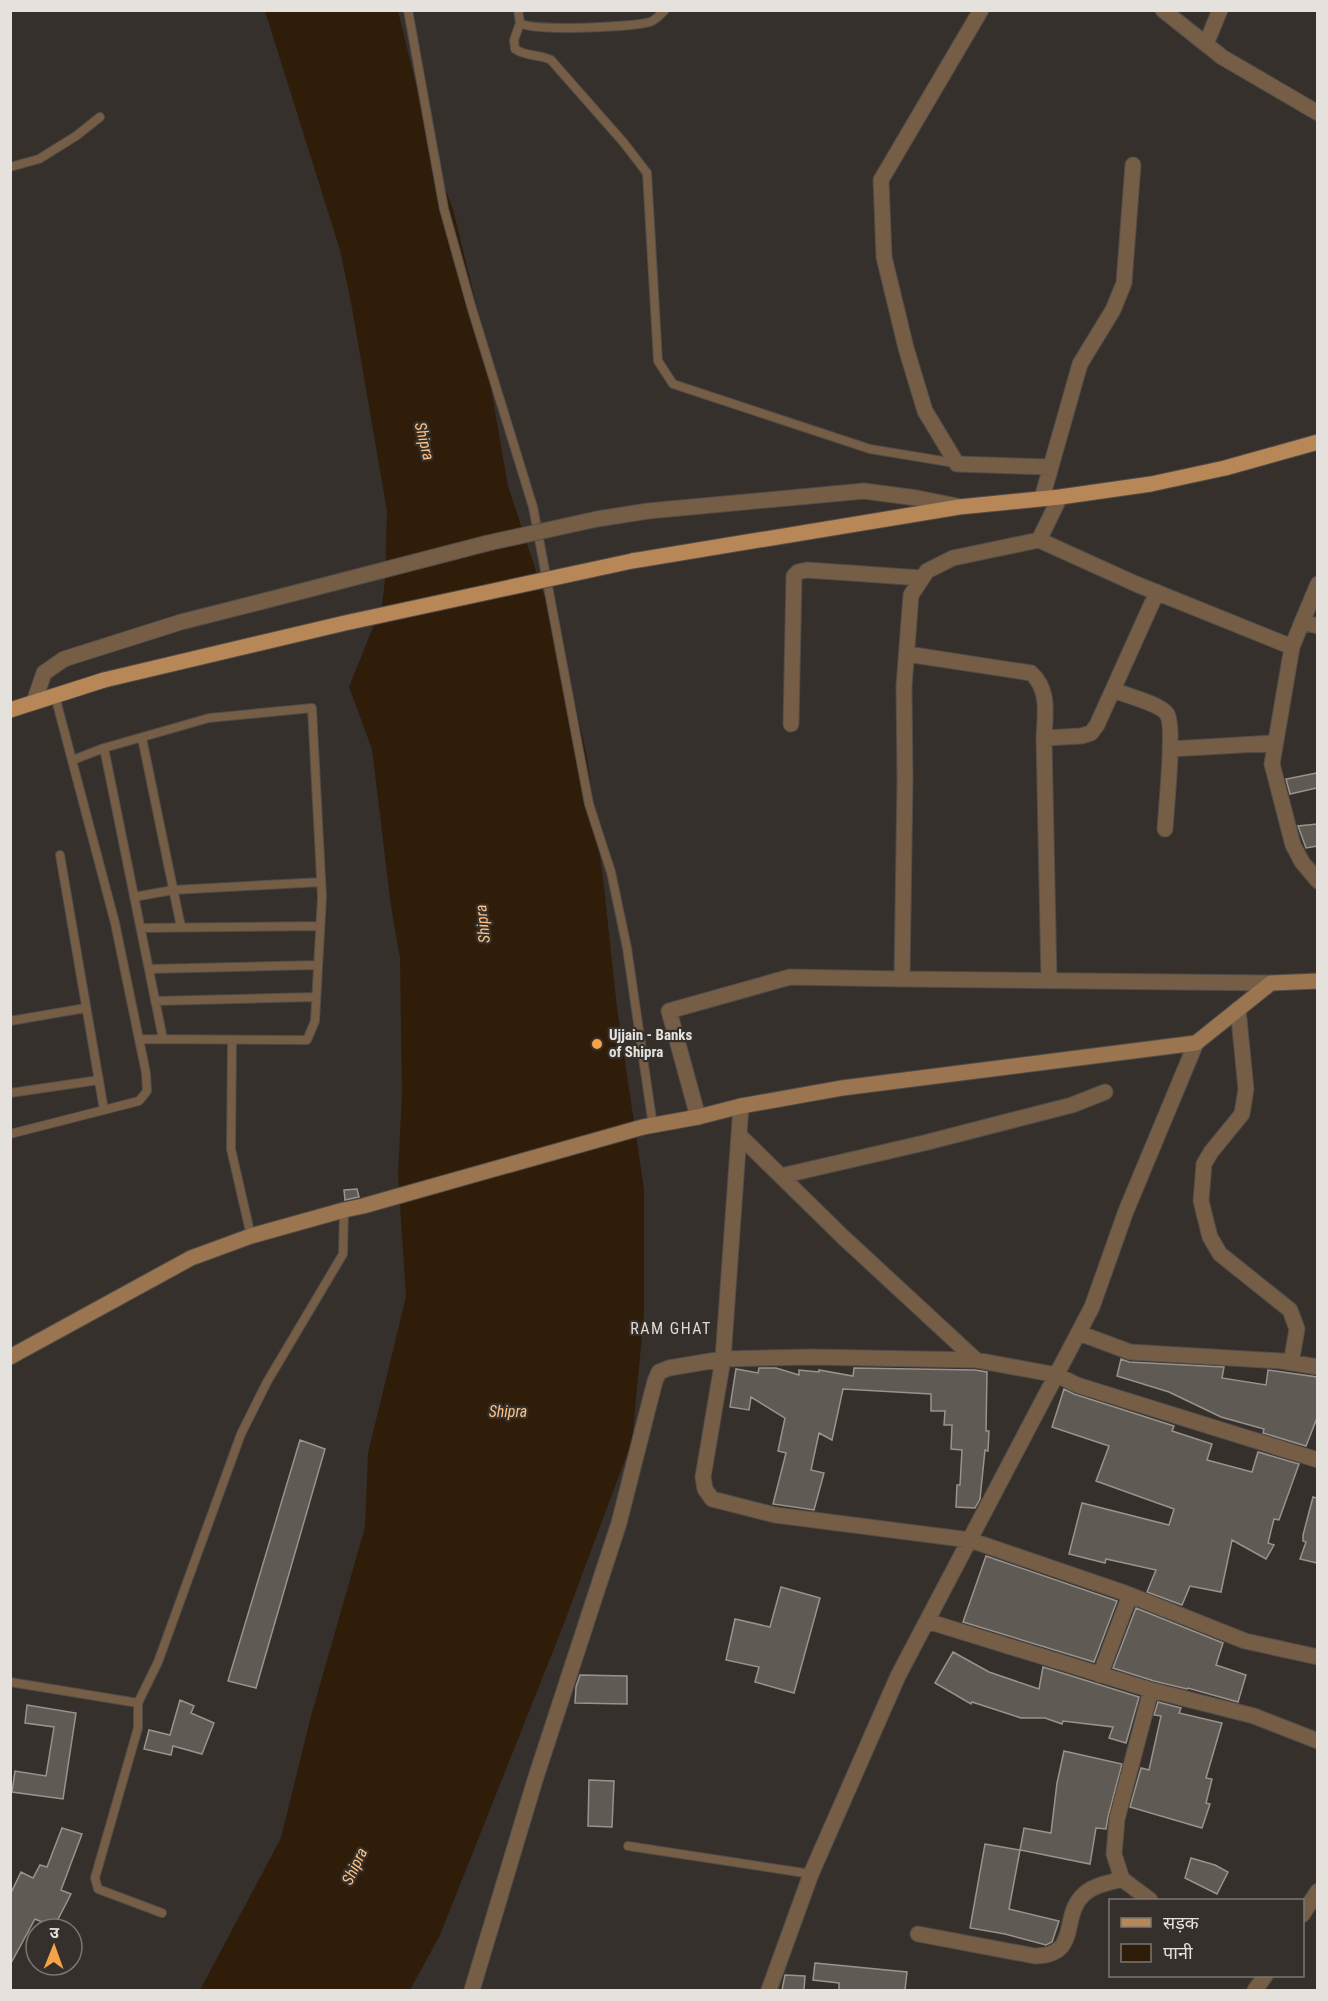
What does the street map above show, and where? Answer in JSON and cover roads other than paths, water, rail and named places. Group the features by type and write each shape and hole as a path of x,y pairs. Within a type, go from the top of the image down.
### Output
{"main road":[{"path":"11,706 56,696 104,680 345,623 632,561 959,507 1060,497 1151,484 1214,470 1317,442"},
{"path":"10,1358 191,1258 251,1236 648,1126 741,1106 842,1088 1196,1043 1270,983 1317,981"}],"street":[{"path":"981,10 881,180 884,257 906,348 925,411 957,464 1051,467"},
{"path":"1206,44 1220,10"},
{"path":"1163,11 1222,57 1317,113"},
{"path":"1042,498 1080,364 1113,310 1124,283 1133,165"},
{"path":"34,702 44,673 64,658 181,622 488,543 597,519 648,511 864,491 959,507"},
{"path":"1039,540 1060,497"},
{"path":"902,979 904,686 911,595 927,571 954,558 1039,540 1157,592 1292,647"},
{"path":"791,724 794,576 798,572 807,570 922,578"},
{"path":"1317,584 1292,647 1272,764 1293,844 1302,862 1317,881"},
{"path":"1044,738 1081,736 1091,733 1097,725 1157,592"},
{"path":"1302,622 1317,626"},
{"path":"907,654 1031,673 1040,681 1045,698 1049,981"},
{"path":"1113,690 1160,708 1167,714 1170,721 1165,829"},
{"path":"1170,749 1274,743"},
{"path":"698,1117 669,1011 790,977 1270,983"},
{"path":"1238,1009 1246,1089 1242,1114 1204,1164 1201,1201 1210,1237 1220,1254 1290,1310 1297,1329 1291,1362"},
{"path":"769,1990 811,1874 898,1676 1092,1307 1126,1211 1196,1043"},
{"path":"781,1176 935,1141 1072,1105 1105,1092"},
{"path":"741,1106 723,1359 703,1477 705,1489 712,1500 775,1515 970,1540 1130,1595 1245,1641 1317,1657"},
{"path":"739,1135 843,1237 976,1360"},
{"path":"1079,1333 1130,1352 1291,1362 1317,1367"},
{"path":"472,1990 536,1780 620,1523 659,1372 669,1368 723,1359 811,1357 976,1360 1057,1375 1077,1385 1317,1460"},
{"path":"1100,1675 1130,1595"},
{"path":"927,1620 1151,1690 1254,1716 1317,1740"},
{"path":"1149,1899 1122,1879 1114,1854 1117,1819 1151,1690"},
{"path":"918,1934 1035,1956 1048,1956 1058,1952 1064,1944 1077,1902 1084,1894 1096,1886 1122,1879"},
{"path":"1304,1912 1317,1891"},
{"path":"1256,1990 1264,1977"}],"lane":[{"path":"408,10 444,209 533,507 589,804 610,872 627,948 648,1126"},
{"path":"518,10 520,23 514,40 515,49 522,54 551,60 630,149 647,173 658,361 673,384 870,449 957,464"},
{"path":"520,23 525,27 542,28 630,25 653,21 665,10"},
{"path":"10,167 39,159 76,136 100,117"},
{"path":"10,1134 139,1101 147,1091 146,1073 116,923 56,696"},
{"path":"73,760 104,748 209,718 312,708 321,882 315,1021 307,1040 139,1039"},
{"path":"142,738 181,927"},
{"path":"104,748 163,1039"},
{"path":"60,855 104,1110"},
{"path":"134,897 173,890 321,882"},
{"path":"141,928 320,926"},
{"path":"149,969 318,965"},
{"path":"155,1001 316,997"},
{"path":"10,1021 86,1008"},
{"path":"232,1040 231,1149 251,1236"},
{"path":"10,1093 99,1080"},
{"path":"162,1913 98,1889 95,1878 138,1728 138,1703 158,1662 241,1434 267,1382 343,1254 344,1210"},
{"path":"10,1682 138,1703"},
{"path":"628,1846 811,1874"}],"water":[{"name":"Shipra","path":"265,11 398,11 435,162 453,209 477,308 508,486 565,659 587,757 617,1008 644,1189 644,1314 632,1441 563,1626 440,1935 410,1990 200,1990 281,1838 311,1716 365,1527 368,1453 406,1297 398,1174 402,1094 400,958 391,906 372,749 349,687 382,605 387,511 340,250"}],"place":[{"name":"Ujjain - Banks of Shipra","path":"597,1044"}],"district":[{"name":"RAM GHAT","path":"671,1328"}]}
